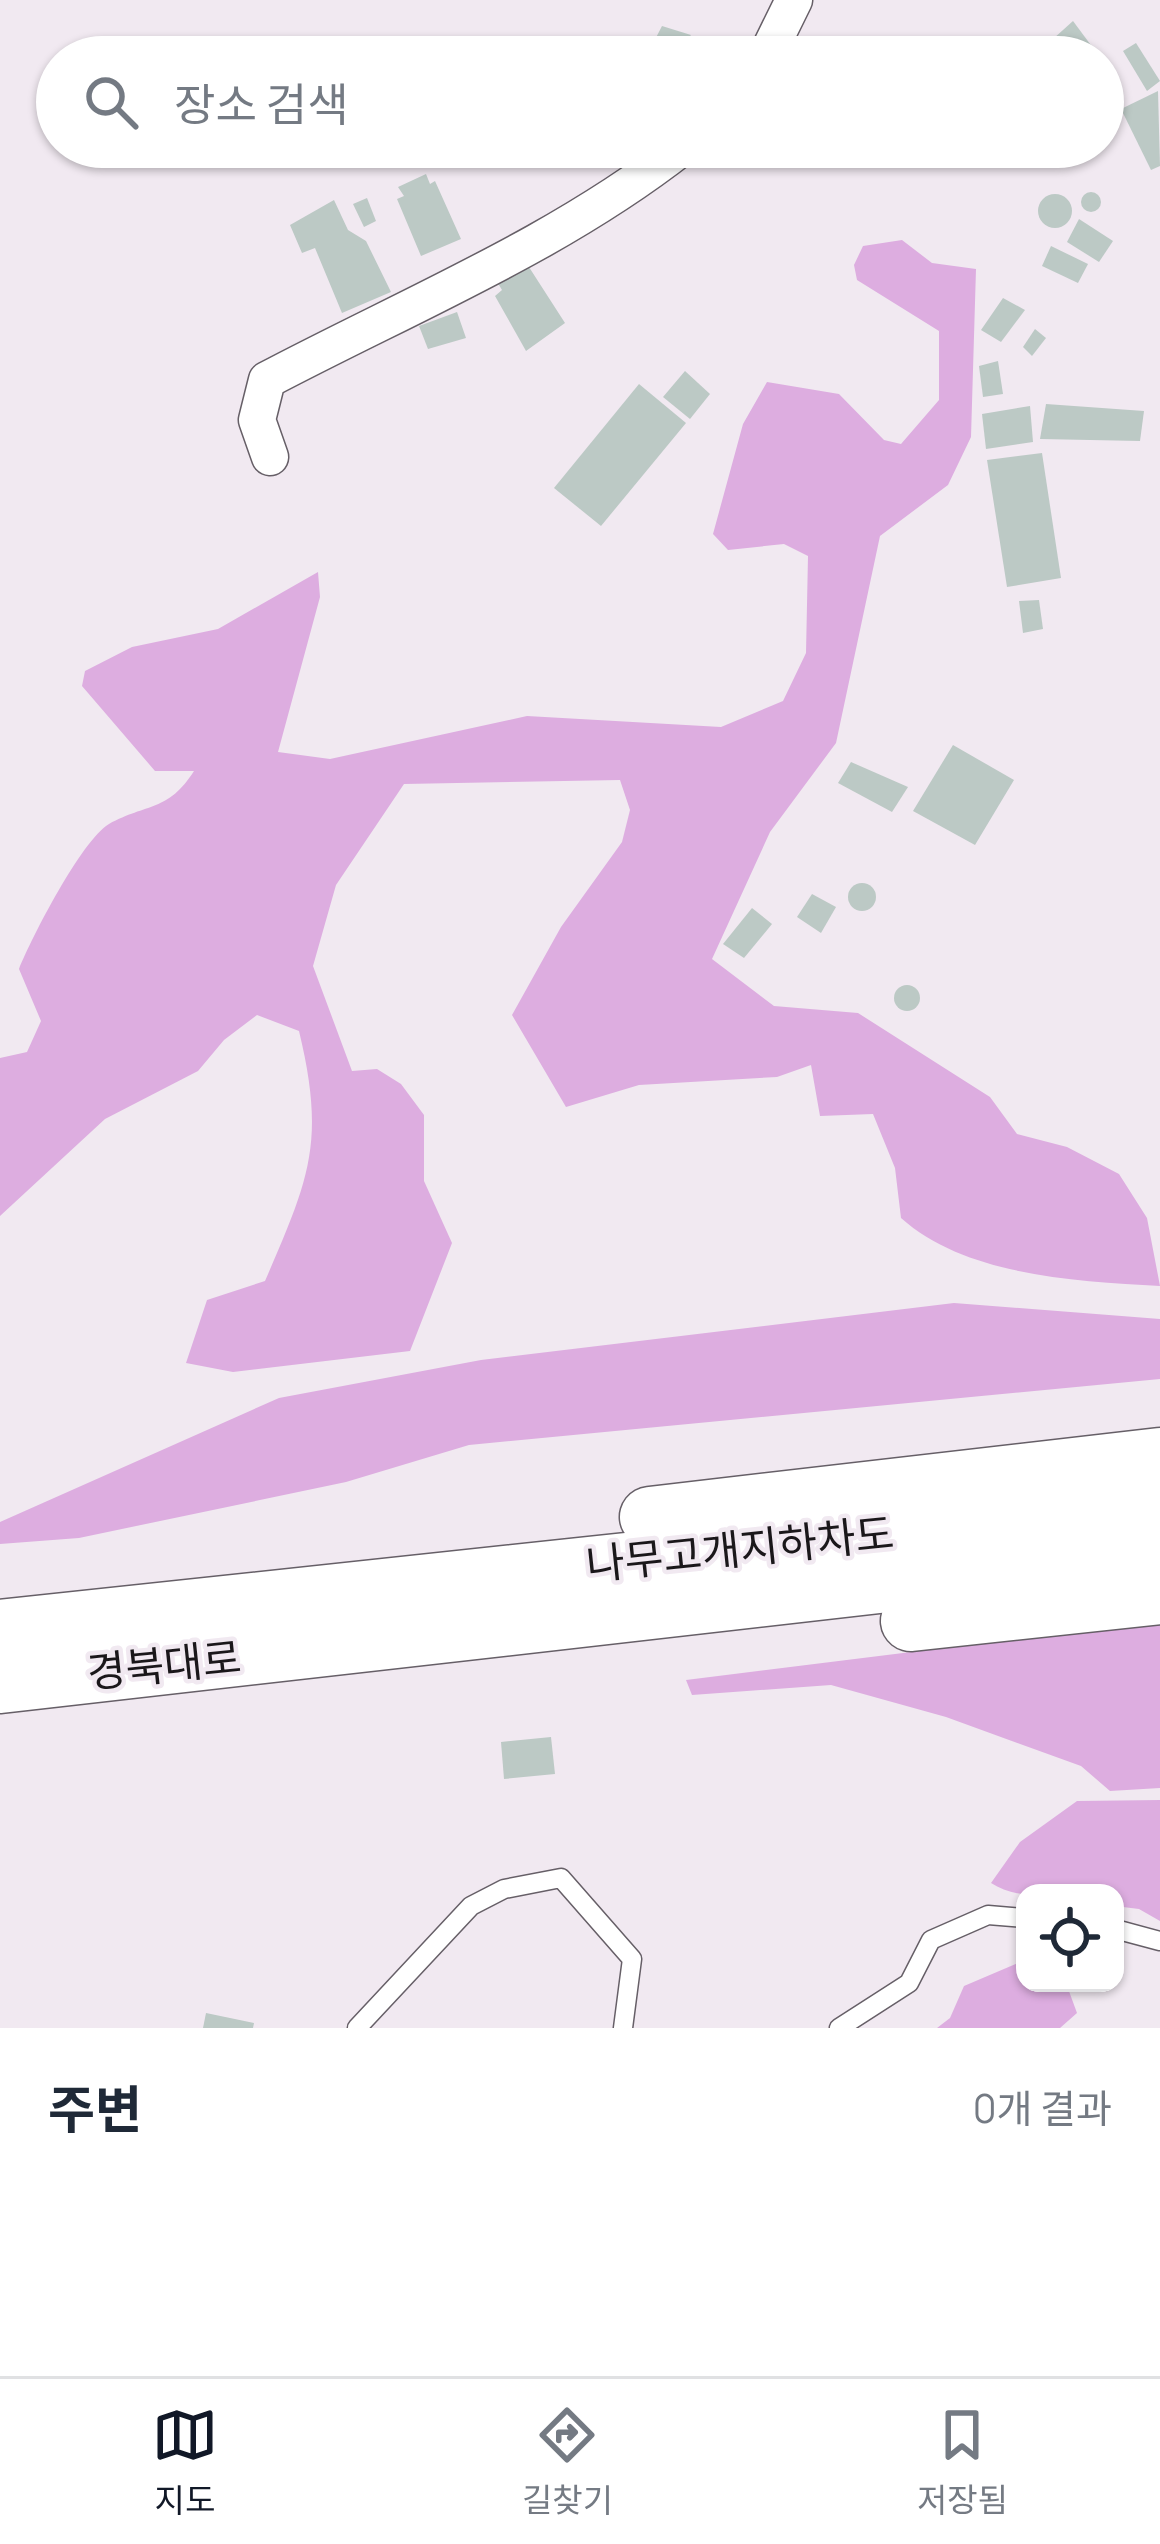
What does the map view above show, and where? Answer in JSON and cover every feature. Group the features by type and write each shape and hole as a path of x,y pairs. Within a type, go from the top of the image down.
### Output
{"highway":[{"path":"324,1620 429,1543 1160,1458"},
{"name":"나무고개지하차도","path":"324,1620 1160,1506"},
{"name":"나무고개지하차도","path":"324,1620 1160,1551"},
{"path":"324,1620 459,1670 1160,1594"},
{"name":"경북대로","path":"0,1630 324,1620"},
{"name":"경북대로","path":"0,1683 324,1620"}],"street":[{"path":"776,36 794,0"},
{"path":"270,458 257,420 267,380 487,269 655,168"}],"lane":[{"path":"358,2028 471,1906 504,1888 561,1878 632,1959 623,2028"},
{"path":"839,2028 909,1984 931,1940 988,1915 1016,1917"},
{"path":"1124,1931 1160,1940"}],"shaded area":[{"path":"902,240 932,263 976,269 971,437 948,485 880,536 836,743 770,832 712,959 774,1006 858,1013 990,1097 1017,1134 1067,1147 1119,1174 1147,1218 1160,1286 1023,1272 989,1264 927,1237 901,1218 895,1168 873,1114 820,1116 811,1065 777,1077 639,1085 566,1107 512,1015 561,927 622,842 630,810 620,780 404,784 336,885 313,966 352,1071 377,1069 401,1084 424,1115 424,1181 452,1243 410,1351 233,1372 186,1363 207,1300 265,1281 293,1215 312,1132 299,1031 257,1015 224,1040 198,1071 105,1119 0,1216 0,1058 27,1052 41,1021 19,969 58,891 98,834 109,824 166,800 194,771 155,771 82,686 85,671 132,647 218,629 318,572 320,597 278,752 330,759 527,716 721,727 783,701 806,653 808,556 784,544 728,550 713,534 743,424 767,382 839,394 884,440 901,444 939,400 939,331 857,280 854,265 863,246"},
{"path":"954,1303 1160,1319 1160,1379 469,1445 346,1482 79,1538 0,1544 0,1522 279,1398 481,1360"},
{"path":"1160,1621 1160,1788 1110,1791 1081,1766 946,1717 831,1685 692,1695 686,1680"},
{"path":"1160,1800 1160,1921 1139,1909 1124,1907 1124,1884 1016,1884 1016,1892 991,1883 1020,1842 1077,1801"},
{"path":"1016,1964 1016,1992 1069,1992 1077,2013 1060,2028 937,2028 950,2018 964,1986"}],"building":[{"path":"1073,21 1084,36 1056,36"},
{"path":"662,26 691,35 690,36 657,36"},
{"path":"1136,43 1160,81 1147,91 1124,50"},
{"path":"1158,91 1160,166 1151,170 1124,108"},
{"path":"426,174 430,184 435,181 461,239 421,256 397,199 404,196 398,187"},
{"path":"1091,192 1101,202 1091,212 1081,202"},
{"path":"1055,194 1067,199 1072,211 1067,223 1055,228 1043,223 1038,211 1043,199"},
{"path":"367,198 376,221 364,227 353,204"},
{"path":"334,200 348,230 366,241 391,292 342,313 315,248 302,253 290,225"},
{"path":"1079,219 1113,241 1099,262 1067,242"},
{"path":"1051,246 1088,264 1078,283 1042,266"},
{"path":"527,264 565,323 526,351 495,296 502,290 496,280"},
{"path":"1003,298 1025,310 1001,342 981,330"},
{"path":"457,312 466,338 428,349 419,326"},
{"path":"1035,329 1046,338 1032,356 1023,347"},
{"path":"998,361 1003,394 983,397 979,366"},
{"path":"685,371 710,394 690,419 663,397"},
{"path":"639,384 686,423 601,526 554,488"},
{"path":"1046,404 1144,411 1140,441 1040,439"},
{"path":"1030,406 1033,442 986,449 982,414"},
{"path":"1042,453 1061,578 1007,587 987,460"},
{"path":"1039,600 1043,629 1023,633 1019,601"},
{"path":"953,745 1014,780 975,845 913,811"},
{"path":"851,762 908,787 892,812 838,783"},
{"path":"862,883 872,887 876,897 872,907 862,911 852,907 848,897 852,887"},
{"path":"812,894 836,907 821,933 797,917"},
{"path":"752,908 772,924 744,958 723,944"},
{"path":"907,985 920,998 907,1011 894,998"},
{"path":"551,1737 555,1774 504,1779 501,1742"},
{"path":"206,2013 254,2023 253,2028 203,2028"}]}
